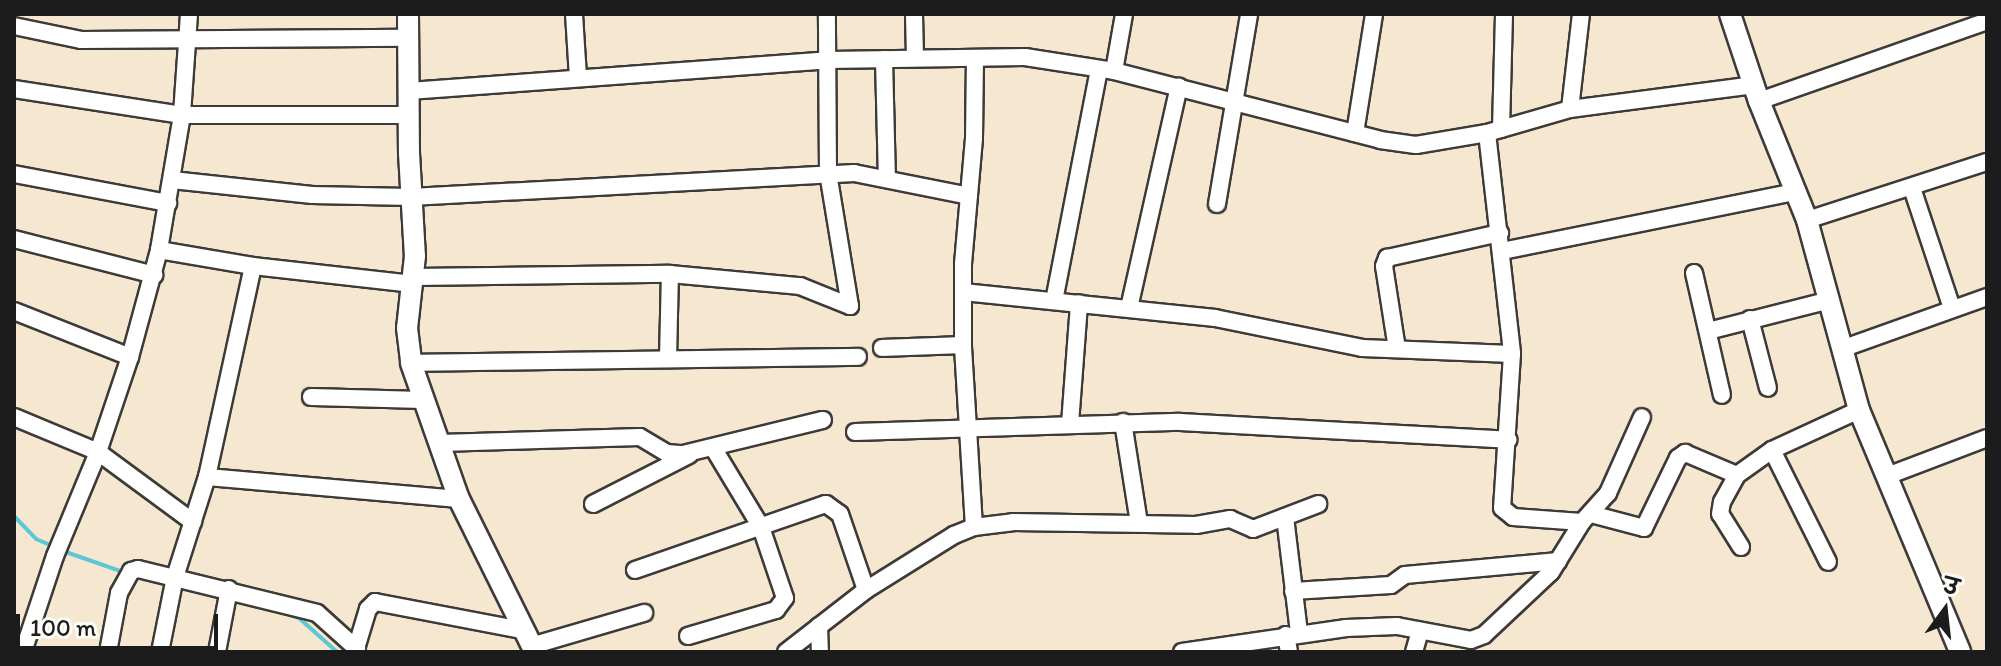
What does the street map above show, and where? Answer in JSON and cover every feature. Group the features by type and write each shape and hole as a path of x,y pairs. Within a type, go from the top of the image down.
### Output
{"street":[{"path":"23,652 55,556 98,452 154,275 182,115 189,14"},
{"path":"408,14 414,281 407,328 411,363 459,499 529,643"},
{"path":"574,14 578,78"},
{"path":"159,250 253,266 414,281 670,274 813,289 850,306 828,173 827,14"},
{"path":"914,14 915,58"},
{"path":"1054,301 1107,70 1124,14"},
{"path":"1217,204 1249,14"},
{"path":"1355,133 1374,14"},
{"path":"1504,14 1494,131 1512,354 1509,440 1502,508 1506,514 1586,518 1644,528 1678,458 1685,453 1737,475"},
{"path":"1570,109 1581,14"},
{"path":"1730,14 1756,93 1807,220 1859,410 1960,652"},
{"path":"409,91 828,60 1025,57 1107,70 1355,133 1416,145 1494,131 1570,109 1756,93 1987,21"},
{"path":"14,26 73,39 186,42 408,38"},
{"path":"974,527 963,345 964,243 975,115 975,58"},
{"path":"884,59 887,178"},
{"path":"1129,308 1179,87"},
{"path":"14,89 182,115 408,115"},
{"path":"1807,220 1987,162"},
{"path":"172,180 312,195 411,197 828,173 887,178 969,196"},
{"path":"14,174 168,203"},
{"path":"1912,188 1952,308"},
{"path":"1502,251 1794,192"},
{"path":"1397,349 1384,266 1387,258 1500,233"},
{"path":"14,239 154,275"},
{"path":"160,652 174,585 207,477 253,266"},
{"path":"1694,273 1722,395"},
{"path":"668,359 670,274"},
{"path":"964,292 1215,318 1333,344 1512,354"},
{"path":"1844,348 1987,297"},
{"path":"1708,331 1830,300"},
{"path":"1070,424 1079,303"},
{"path":"14,311 130,357"},
{"path":"1750,319 1768,388"},
{"path":"882,348 963,345"},
{"path":"411,363 858,357"},
{"path":"311,397 423,400"},
{"path":"1741,547 1720,514 1722,502 1737,475 1772,450 1859,410"},
{"path":"14,417 98,452 193,522"},
{"path":"1182,652 1291,640 1370,626 1471,640 1484,635 1542,583 1558,561 1618,475 1642,417"},
{"path":"440,443 640,437 667,453 694,452 823,420"},
{"path":"1123,422 1139,523"},
{"path":"855,432 970,426 1180,422 1509,440"},
{"path":"1887,476 1987,438"},
{"path":"688,636 783,605 784,591 761,527 714,449"},
{"path":"1772,450 1828,562"},
{"path":"593,504 694,452"},
{"path":"207,477 459,499"},
{"path":"635,570 761,527 816,504 833,507 840,514 866,590"},
{"path":"786,652 866,590 954,535 974,527 994,523 1196,525 1230,519 1253,529 1318,504"},
{"path":"1285,517 1293,591 1291,640"},
{"path":"1293,591 1391,585 1405,575 1558,561"},
{"path":"108,652 127,578 138,569 174,585 317,613 356,651 368,609 375,602 529,643 644,613"},
{"path":"217,652 227,595"},
{"path":"819,626 820,652"},
{"path":"1414,652 1420,631"}],"waterway":[{"path":"14,516 36,539 55,547"},
{"path":"63,551 126,573"},
{"path":"134,576 157,582"},
{"path":"285,613 299,618 337,652"}]}
